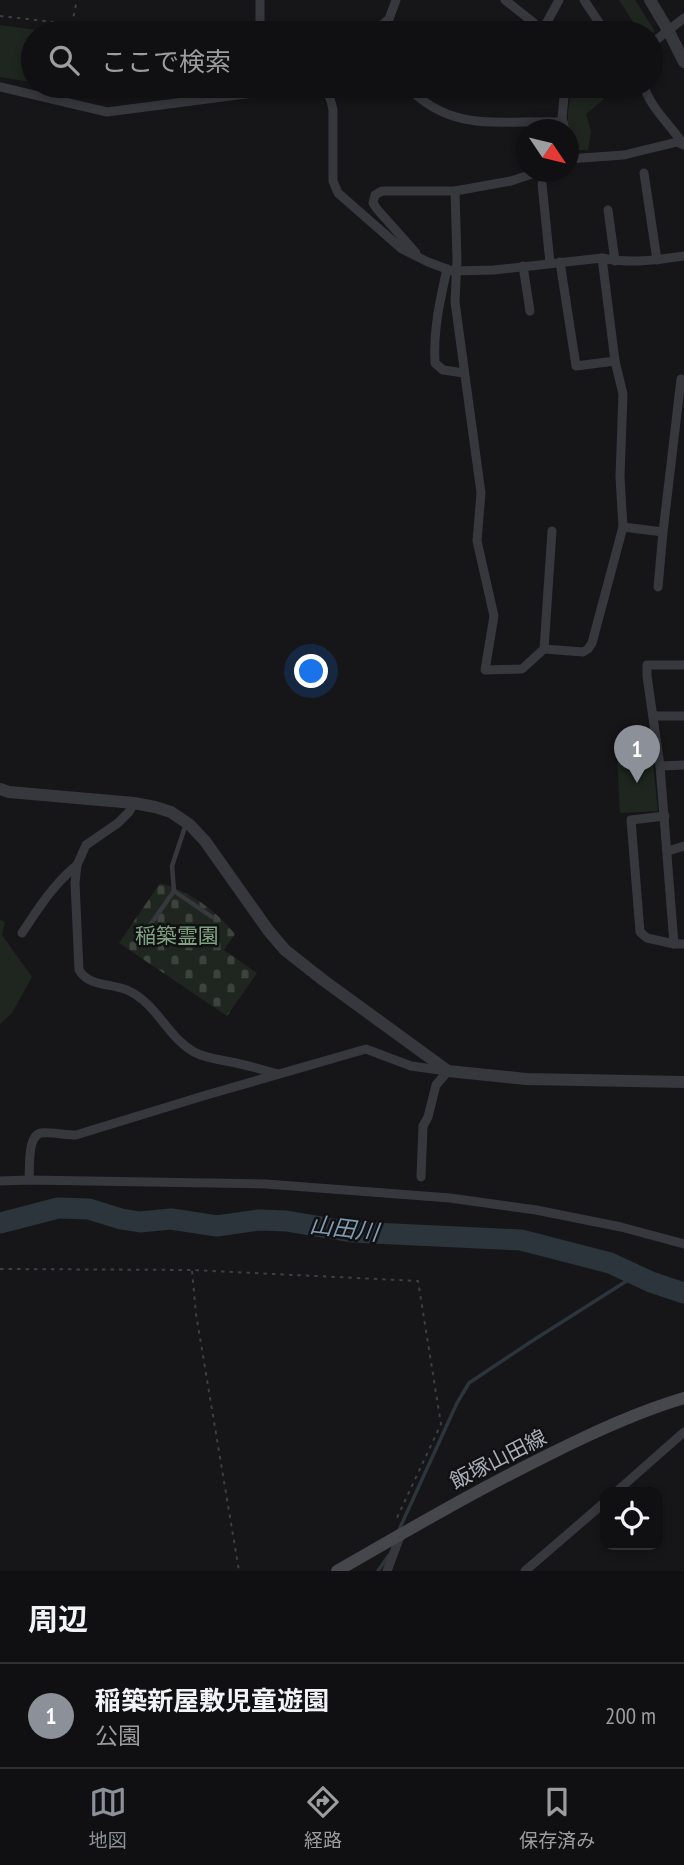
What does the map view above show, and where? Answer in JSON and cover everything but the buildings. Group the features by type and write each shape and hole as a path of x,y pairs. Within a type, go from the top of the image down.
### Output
{"main road":[{"name":"飯塚山田線","path":"337,1571 506,1475 631,1415 684,1398"}],"street":[{"path":"260,0 260,21"},
{"path":"387,21 396,0"},
{"path":"547,21 559,0"},
{"path":"584,0 598,21"},
{"path":"650,0 663,21"},
{"path":"512,2 532,21"},
{"path":"663,34 684,18"},
{"path":"663,22 684,62"},
{"path":"0,87 21,92"},
{"path":"47,98 107,112 204,98"},
{"path":"331,98 333,181 338,193 402,248 422,259 449,270 494,270 602,258 615,261 657,260 684,256"},
{"path":"421,98 442,113 463,120 516,124"},
{"path":"562,119 564,98"},
{"path":"649,98 652,106 683,144"},
{"path":"579,158 624,155 677,142 683,144"},
{"path":"644,173 657,260"},
{"path":"422,259 377,209 373,203 375,195 382,191 455,191 516,179"},
{"path":"542,184 576,366 615,361"},
{"path":"455,191 457,259 454,302 481,493 477,541 494,616 485,670 522,669 544,649 552,531"},
{"path":"608,210 615,261"},
{"path":"544,649 583,652 588,649 602,608 623,527 620,477 623,394 615,361 602,258"},
{"path":"523,266 530,311"},
{"path":"449,270 433,343 435,363 443,370 464,373"},
{"path":"658,587 681,379"},
{"path":"623,527 663,532"},
{"path":"665,816 631,820 640,932 647,938 679,944 660,766 647,665 684,665"},
{"path":"653,716 684,716"},
{"path":"660,766 684,765"},
{"path":"0,789 134,803 171,813 205,841 285,950 448,1071"},
{"path":"134,803 130,812 86,845 80,854 75,883 79,970 84,977 127,989 145,1000 176,1038 194,1052 279,1074"},
{"path":"668,851 684,846"},
{"path":"22,933 50,891 77,865"},
{"path":"29,1180 33,1137 38,1133 76,1135 366,1049 411,1066 448,1071 526,1079 684,1083"},
{"path":"421,1177 423,1126 436,1085 448,1071"},
{"path":"0,1181 266,1184 450,1199 536,1210 621,1227 684,1244"},
{"path":"622,1487 684,1432"},
{"path":"526,1571 600,1506"},
{"path":"387,1571 401,1534"}],"lane":[{"path":"148,928 174,891 172,866 186,823"},
{"path":"174,891 212,917"}],"path":[{"path":"73,21 77,0"},
{"path":"0,16 45,21"},
{"path":"0,1269 192,1270 418,1281 440,1424 385,1543"},
{"path":"192,1270 196,1314 239,1571"}],"green space":[{"path":"619,0 635,0 649,21 632,21"},
{"path":"0,25 21,28 21,80 0,77"},
{"path":"570,98 604,98 586,114 591,131 588,150 579,150 579,119 568,119"},
{"path":"652,754 658,811 620,813 617,756"},
{"name":"稲築霊園","path":"160,883 201,902 219,917 235,934 224,950 257,973 227,1016 119,943"},
{"path":"0,920 5,922 2,935 32,977 12,1013 0,1024"}],"waterway":[{"name":"山田川","path":"0,1223 58,1208 89,1209 140,1222 171,1219 217,1226 259,1220 286,1221 352,1232 521,1240 610,1263 651,1282 684,1293"},
{"path":"398,1532 457,1403 469,1383 636,1275"},
{"path":"378,1571 389,1555"}],"place":[{"name":"稲築新屋敷児童遊園","path":"637,783"}]}
